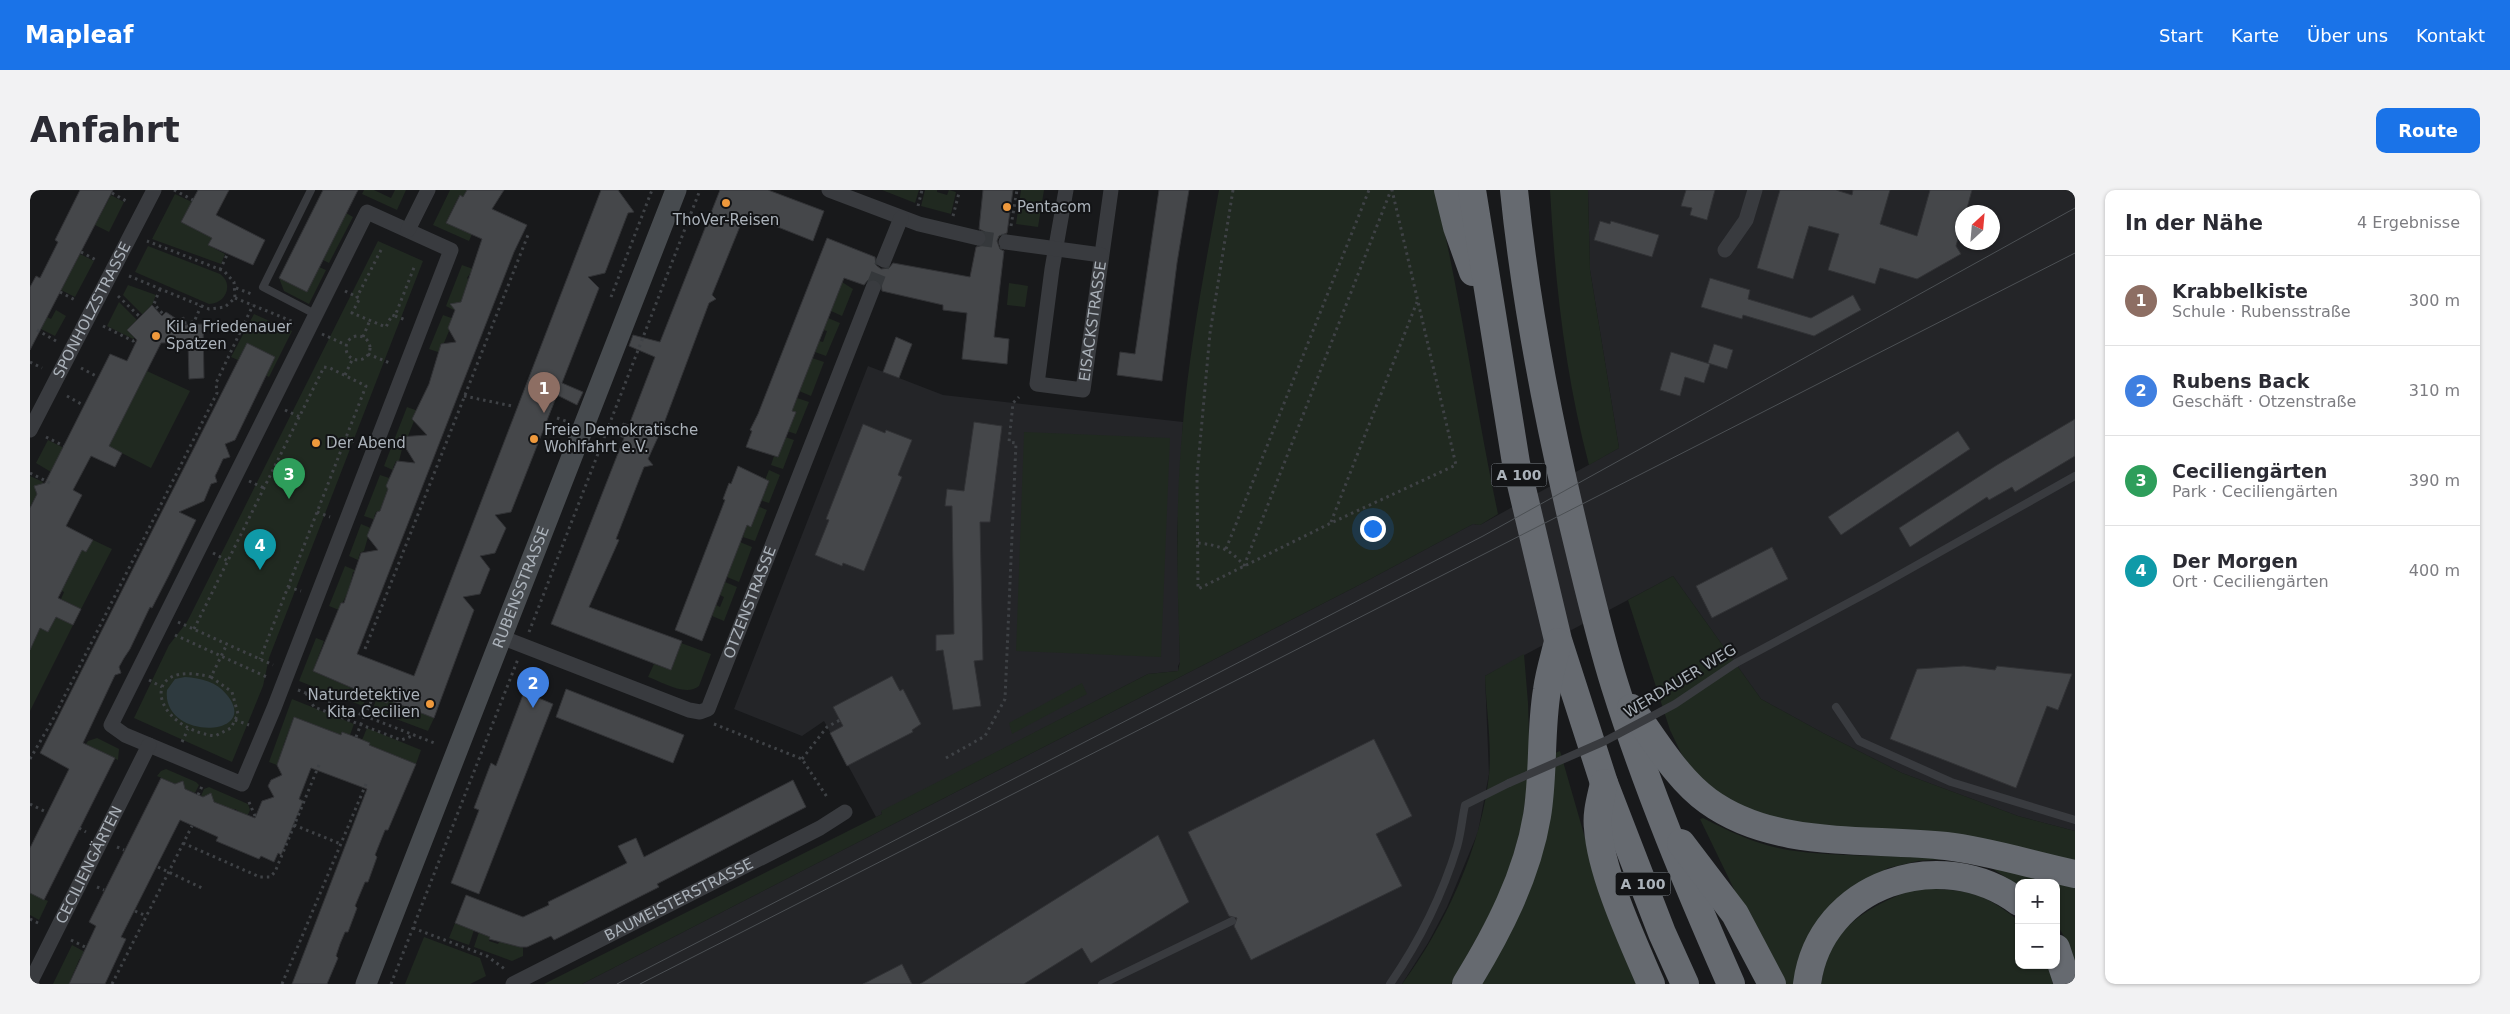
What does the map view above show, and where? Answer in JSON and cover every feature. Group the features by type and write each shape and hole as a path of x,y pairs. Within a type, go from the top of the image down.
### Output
{"highway":[{"path":"1448,190 1468,261 1490,307"},
{"name":"A 100","path":"1472,190 1516,463 1558,640 1604,783 1662,933 1685,984"},
{"name":"A 100","path":"1514,190 1543,392 1559,469 1593,611 1615,686 1660,815 1684,877 1731,984"},
{"path":"1517,221 1524,190"},
{"path":"1466,984 1490,944 1508,906 1532,837 1542,777 1547,690 1558,640"},
{"path":"1615,686 1694,789 1732,816 1755,826 1791,835 1947,846 2075,874"},
{"path":"1604,783 1598,810 1600,845 1627,927 1651,984"},
{"path":"1660,815 1735,914 1772,984"},
{"path":"1807,984 1821,942 1832,925 1856,902 1883,885 1919,875 1955,874 1984,882 2015,900"},
{"path":"2060,960 2068,984"}],"street":[{"name":"SPONHOLZSTRASSE","path":"30,430 154,190"},
{"path":"408,230 428,190"},
{"name":"RUBENSSTRASSE","path":"366,984 676,190"},
{"path":"829,190 901,218 956,234 978,238"},
{"name":"EISACKSTRASSE","path":"1066,190 1037,384 1083,390 1111,190"},
{"path":"1724,250 1746,220 1755,190"},
{"path":"367,212 408,230 451,250 274,708 242,784 125,735 111,726 367,212"},
{"path":"884,260 901,218"},
{"path":"1008,235 1056,249 1101,255"},
{"name":"OTZENSTRASSE","path":"502,637 690,710 700,712 708,710 873,288"},
{"name":"CECILIENGÄRTEN","path":"30,983 149,745"},
{"name":"BAUMEISTERSTRASSE","path":"509,977 820,828 845,812"}],"lane":[{"path":"310,190 262,287 316,314"},
{"name":"WERDAUER WEG","path":"1390,984 1410,956 1430,917 1457,846 1465,805 1604,741 1675,704 1736,663 1885,583 2075,476"},
{"path":"1836,707 1860,742 1951,782 2075,820"},
{"path":"1102,984 1232,921"}],"path":[{"path":"174,190 193,200"},
{"path":"529,632 700,190"},
{"path":"917,208 922,190"},
{"path":"1008,235 1017,190"},
{"path":"1233,190 1210,333 1197,476 1198,589 1331,523 1456,465 1391,190"},
{"path":"1226,549 1370,190"},
{"path":"1244,566 1391,190"},
{"path":"112,193 128,202"},
{"path":"953,219 959,193"},
{"path":"365,648 528,234"},
{"path":"148,241 220,270 234,282 235,298"},
{"path":"381,250 352,313 386,327 392,315 408,321"},
{"path":"81,252 98,261"},
{"path":"220,270 227,255"},
{"path":"395,316 415,265"},
{"path":"129,276 200,306 218,309 225,307 235,298"},
{"path":"160,289 154,304 163,314"},
{"path":"345,291 358,297"},
{"path":"60,292 77,301"},
{"path":"118,296 140,317"},
{"path":"235,298 301,325"},
{"path":"1331,523 1417,302"},
{"path":"30,759 44,730 52,721 217,393 216,383 253,305"},
{"path":"184,323 194,322 200,306"},
{"path":"363,337 370,320"},
{"path":"103,326 133,341 136,339"},
{"path":"36,330 56,341"},
{"path":"315,331 346,345"},
{"path":"354,337 363,337 369,344 368,354 362,359 353,358 346,352 346,345 354,337"},
{"path":"368,354 399,367"},
{"path":"345,375 353,358"},
{"path":"30,362 42,368"},
{"path":"194,629 324,367 345,375 366,386 260,658"},
{"path":"81,368 98,377"},
{"path":"67,396 83,404"},
{"path":"464,396 512,406"},
{"path":"946,758 985,736 1005,699 1016,443 1009,442 1013,403 1019,397"},
{"path":"285,410 300,417"},
{"path":"46,437 64,446"},
{"path":"346,438 361,444"},
{"path":"30,473 50,483"},
{"path":"249,481 264,488"},
{"path":"317,512 333,518"},
{"path":"1198,543 1226,549 1236,556 1244,566"},
{"path":"213,553 228,560"},
{"path":"288,586 304,592"},
{"path":"178,622 276,666"},
{"path":"172,633 277,681"},
{"path":"212,677 227,644"},
{"path":"391,984 518,660"},
{"path":"182,673 212,677 232,692 238,714 231,728 215,736 188,729 174,720 165,708 161,696 162,687 168,680 182,673"},
{"path":"148,680 162,687"},
{"path":"293,688 437,744"},
{"path":"305,692 314,707 360,725 401,740 415,735"},
{"path":"356,737 373,697"},
{"path":"235,720 253,726"},
{"path":"802,759 827,727 840,720"},
{"path":"714,724 802,759 827,797"},
{"path":"182,744 188,729"},
{"path":"183,843 260,877 267,877 275,872 320,764"},
{"path":"198,795 203,782"},
{"path":"282,984 366,784"},
{"path":"249,802 256,816 254,820"},
{"path":"30,804 46,812"},
{"path":"294,825 341,844"},
{"path":"112,984 192,826"},
{"path":"79,828 86,832"},
{"path":"117,847 124,850"},
{"path":"158,866 202,888"},
{"path":"97,887 104,890"},
{"path":"135,911 146,916"},
{"path":"30,919 40,924"},
{"path":"413,928 487,956 509,977"},
{"path":"71,940 87,948"},
{"path":"116,962 122,965"}],"shaded area":[{"path":"364,190 374,190 391,198 395,190 406,190 397,210 362,194"},
{"path":"450,190 467,190 463,197 459,196 446,222 472,234 469,241 433,225"},
{"path":"882,190 919,190 915,203"},
{"path":"925,190 937,190 937,192 947,195 949,190 956,192 951,214 921,206"},
{"path":"1021,190 1044,190 1038,227 1016,224"},
{"path":"1219,190 1435,190 1453,271 1498,514 1480,525 1473,524 1361,584 582,984 544,984 882,814 881,811 1148,674 1178,671 1180,662 1177,542 1180,453 1194,335"},
{"path":"1550,190 1588,190 1590,270 1619,448 1589,465 1573,397 1562,328"},
{"path":"1588,190 2075,190 2075,831 2018,816 1902,773 1761,699 1673,576 1485,676 1489,774 1478,832 1447,907 1428,943 1402,984 582,984 1361,584 1473,524 1480,525 1619,448 1590,270"},
{"path":"175,194 192,202 181,222 213,236 208,245 225,254 221,264 152,239"},
{"path":"111,195 124,202 109,232 95,225"},
{"path":"346,213 353,217 329,263 323,260"},
{"path":"378,241 423,261 269,658 263,686 232,762 134,718 169,645 187,622"},
{"path":"148,246 220,274 227,283 224,297 220,301 209,304 135,272"},
{"path":"80,254 94,261 75,297 61,290"},
{"path":"462,265 473,269 467,278 469,280 461,302 457,303 454,310 446,306"},
{"path":"319,267 326,270 309,304 284,291 279,278 307,292"},
{"path":"842,282 853,289 842,316 831,311"},
{"path":"1009,283 1028,286 1025,307 1007,305"},
{"path":"128,285 156,295 152,305 143,315 123,295"},
{"path":"119,302 137,320 127,330 135,337 133,339 107,326"},
{"path":"56,310 66,316 55,336 41,329 47,317 51,319"},
{"path":"254,314 292,331 269,377 265,375 274,357 247,343 238,360 231,357"},
{"path":"443,315 454,319 448,328 449,331 444,343 441,344 439,351 441,353 429,349"},
{"path":"828,318 840,323 826,356 815,352 819,341 823,342 827,331 823,330"},
{"path":"812,358 824,362 811,396 799,391"},
{"path":"868,366 943,395 1183,422 1177,536 1180,662 1178,671 1148,674 881,812 882,814 876,817 824,721 802,736 734,709"},
{"path":"147,371 190,391 151,468 108,446"},
{"path":"797,398 809,402 796,434 784,430 792,422 796,412 792,411"},
{"path":"407,407 418,411 415,412 412,419 414,421 408,436 405,437 399,461 396,461 393,468 395,471 384,466"},
{"path":"1024,432 1170,438 1161,657 1016,651"},
{"path":"782,436 794,440 783,469 771,465 774,456 778,457 782,447 778,445"},
{"path":"48,440 64,448 51,472 36,463"},
{"path":"769,470 780,475 769,503 757,499 765,492 769,482 765,480"},
{"path":"380,475 392,479 380,511 376,512 374,517 376,520 364,516"},
{"path":"30,476 43,482 30,507"},
{"path":"755,505 767,510 755,541 743,537 747,525 751,526 755,516"},
{"path":"361,524 373,529 370,530 364,551 360,553 358,560 349,556"},
{"path":"57,537 86,552 93,540 112,549 81,609 61,599 64,592 47,584 52,576 66,583 70,575 45,562"},
{"path":"740,542 752,547 739,582 727,577"},
{"path":"345,566 357,571 353,572 349,590 339,610 329,606"},
{"path":"1673,576 1761,699 1902,773 2018,816 2075,831 2075,864 1769,820 1705,785 1682,755 1670,730 1628,600"},
{"path":"725,582 737,587 724,621 712,616 716,605 720,607 724,597 720,595"},
{"path":"56,617 73,625 30,711 30,624 48,632"},
{"path":"316,638 324,641 313,671 367,695 363,706 299,681"},
{"path":"681,643 711,654 699,686 694,689 674,688 648,677 654,664 671,670"},
{"path":"1524,654 1530,767 1522,823 1505,887 1451,984 1402,984 1418,962 1446,912 1459,885 1478,829 1485,802 1490,763 1485,676"},
{"path":"185,677 197,678 208,682 223,691 234,709 232,720 222,726 208,728 193,725 179,718 169,707 167,690 175,679"},
{"path":"1082,683 1087,694 1012,734 1009,723"},
{"path":"377,698 388,700 434,718 428,731 372,710"},
{"path":"292,699 354,724 350,735 342,733 341,735 294,717 283,746 286,748 282,758 279,759 277,765 269,762"},
{"path":"367,728 421,750 416,764 369,745 362,740"},
{"path":"97,738 119,749 118,760 86,744 88,741"},
{"path":"1560,751 1594,869 1637,984 1480,984 1555,753"},
{"path":"166,769 196,782 199,785 195,793 185,789 184,785 175,784 157,776"},
{"path":"209,787 248,804 250,810 247,817 235,809 232,810 201,796 204,789"},
{"path":"1703,818 1744,837 1788,850 1827,854 1944,859 1918,861 1888,868 1854,887 1795,984 1780,984 1700,819"},
{"path":"1990,867 2044,879 2015,879 2015,883"},
{"path":"2060,883 2075,886 2075,964 2060,930"},
{"path":"1916,889 1959,891 1971,893 1993,903 2015,918 2015,969 2049,969 2053,984 1821,984 1826,961 1833,945 1842,933 1852,923 1876,906"},
{"path":"30,893 48,901 39,920 30,915"},
{"path":"455,923 474,930 469,945 449,938"},
{"path":"479,932 490,937 489,941 498,944 500,940 523,947 523,956 512,961 474,947"},
{"path":"424,937 480,958 486,976 470,984 405,984"},
{"path":"72,945 85,952 79,960 69,984 53,984"}],"building":[{"path":"80,190 113,190 30,350 30,287 36,276 40,278 58,242 55,240"},
{"path":"198,190 229,190 216,215 265,240 253,265 208,245 212,238 181,222"},
{"path":"323,190 358,190 307,292 279,278"},
{"path":"467,190 504,190 492,209 527,225 514,252 357,654 414,676 601,190 618,190 634,212 628,213 605,273 588,277 599,288 562,383 583,392 577,405 557,395 511,512 495,515 506,528 495,553 480,556 490,569 480,594 463,597 474,610 434,718 388,700 387,703 313,671 341,603 344,603 361,553 378,550 367,536 377,512 380,511 388,489 386,486 397,461 415,463 399,437 427,435 412,419 429,384 441,344 456,342 448,328 455,310 450,304 461,302 482,239 446,223 460,195 463,197"},
{"path":"720,190 768,190 824,211 813,241 745,214 712,295 716,299 709,303 663,426 648,459 653,465 644,467 616,539 619,540 589,607 682,641 671,670 551,624 624,438 619,436 623,423 629,425 655,357 629,346 633,335 660,342"},
{"path":"983,190 1013,190 1007,233 999,236 997,241 1000,249 1004,251 994,337 1009,339 1007,364 962,359 967,313 943,310 943,305 882,291 881,283 876,279 868,280 864,285 844,278 792,411 796,412 778,457 746,447 752,431 750,430 827,238 875,257 876,265 881,269 889,268 893,263 970,277 976,247 984,245 987,240 985,232 979,229"},
{"path":"1159,190 1189,190 1177,263 1162,381 1117,375 1120,352 1135,354"},
{"path":"1686,190 1715,190 1707,220 1690,215 1692,208 1681,206"},
{"path":"1780,190 1836,190 1852,195 1853,190 1890,190 1880,224 1917,236 1930,190 1972,190 1968,205 1955,205 1955,250 1958,250 1961,254 1917,279 1880,268 1875,284 1828,270 1839,234 1809,226 1793,279 1757,268"},
{"path":"1600,221 1610,224 1611,221 1659,235 1652,257 1594,240"},
{"path":"1710,278 1750,290 1748,299 1811,318 1853,295 1861,310 1814,336 1743,315 1742,319 1701,307"},
{"path":"152,305 162,316 166,312 178,320 184,317 184,325 203,324 204,378 189,379 188,342 161,343 109,446 122,453 115,467 91,456 73,490 82,495 66,526 93,540 86,552 82,550 58,598 81,609 73,625 56,617 48,632 40,628 30,650 30,508 37,494 34,486 45,483 110,354 127,361 137,340 127,330"},
{"path":"896,337 912,344 899,378 883,372"},
{"path":"247,343 275,357 235,440 225,444 230,457 223,459 215,476 217,482 211,484 204,501 179,512 196,520 152,608 150,607 130,649 119,667 121,673 115,675 83,743 115,758 44,900 30,893 30,848 69,769 40,753"},
{"path":"1714,344 1733,350 1727,369 1708,363"},
{"path":"1671,352 1710,364 1704,383 1685,377 1680,396 1660,390"},
{"path":"2075,419 2075,456 2015,492 2012,487 1989,500 1987,497 1910,547 1899,528 1997,465"},
{"path":"974,422 1002,426 990,522 980,522 983,660 974,661 981,706 953,710 943,650 936,651 936,635 954,634 952,506 945,506 947,489 964,491"},
{"path":"863,424 885,433 886,430 912,440 898,475 902,477 864,571 843,563 842,566 815,555 829,520 826,519"},
{"path":"1958,431 1970,449 1841,535 1828,517"},
{"path":"738,466 769,481 751,527 747,525 702,641 675,630 725,500 723,499 729,483 731,484"},
{"path":"1772,547 1788,579 1712,618 1696,586"},
{"path":"1964,666 1995,670 1997,666 2072,674 2058,710 2047,706 2016,788 1890,739 1917,669"},
{"path":"892,676 900,691 903,689 921,724 912,730 913,732 847,766 830,733 843,726 833,707"},
{"path":"566,689 684,735 673,763 556,717"},
{"path":"524,692 553,704 479,894 451,883 479,810 474,808 491,763 496,766"},
{"path":"294,717 341,735 342,732 358,738 370,743 369,745 416,764 388,830 385,830 375,855 377,857 368,882 365,882 355,906 357,908 348,932 345,932 340,944 336,956 338,958 327,984 292,984 367,789 311,768 299,799 303,801 281,855 278,853 274,862 261,856 259,859 216,841 218,837 180,820 121,937 126,939 105,984 69,984 96,926 89,922 161,778 175,784 183,781 185,789 203,797 211,793 214,802 255,818 262,801 274,797 268,786 271,780 282,775 277,765"},
{"path":"1374,739 1412,816 1376,834 1402,886 1251,960 1234,926 1237,918 1229,916 1188,832"},
{"path":"793,780 806,807 657,884 659,887 554,940 551,936 527,947 520,947 489,939 490,937 455,923 466,895 523,917 549,905 548,902 627,863 618,846 636,838 644,857"},
{"path":"1158,835 1189,902 1091,963 1082,948 1024,984 920,984"},
{"path":"902,964 912,984 863,984"}],"tunnel":[{"path":"978,238 1006,242"},
{"path":"873,288 884,260"}],"tram line":[{"path":"617,984 1483,536 2075,208"},
{"path":"640,984 2075,253"}],"place":[{"name":"ThoVer-Reisen","path":"726,203"},
{"name":"Pentacom","path":"1007,207"},
{"name":"KiLa Friedenauer Spatzen","path":"156,336"},
{"name":"Krabbelkiste","path":"544,413"},
{"name":"Freie Demokratische Wohlfahrt e.V.","path":"534,439"},
{"name":"Der Abend","path":"316,443"},
{"name":"Ceciliengärten","path":"289,499"},
{"name":"Der Morgen","path":"260,570"},
{"name":"Naturdetektive Kita Cecilien","path":"430,704"},
{"name":"Rubens Back","path":"533,708"}]}
